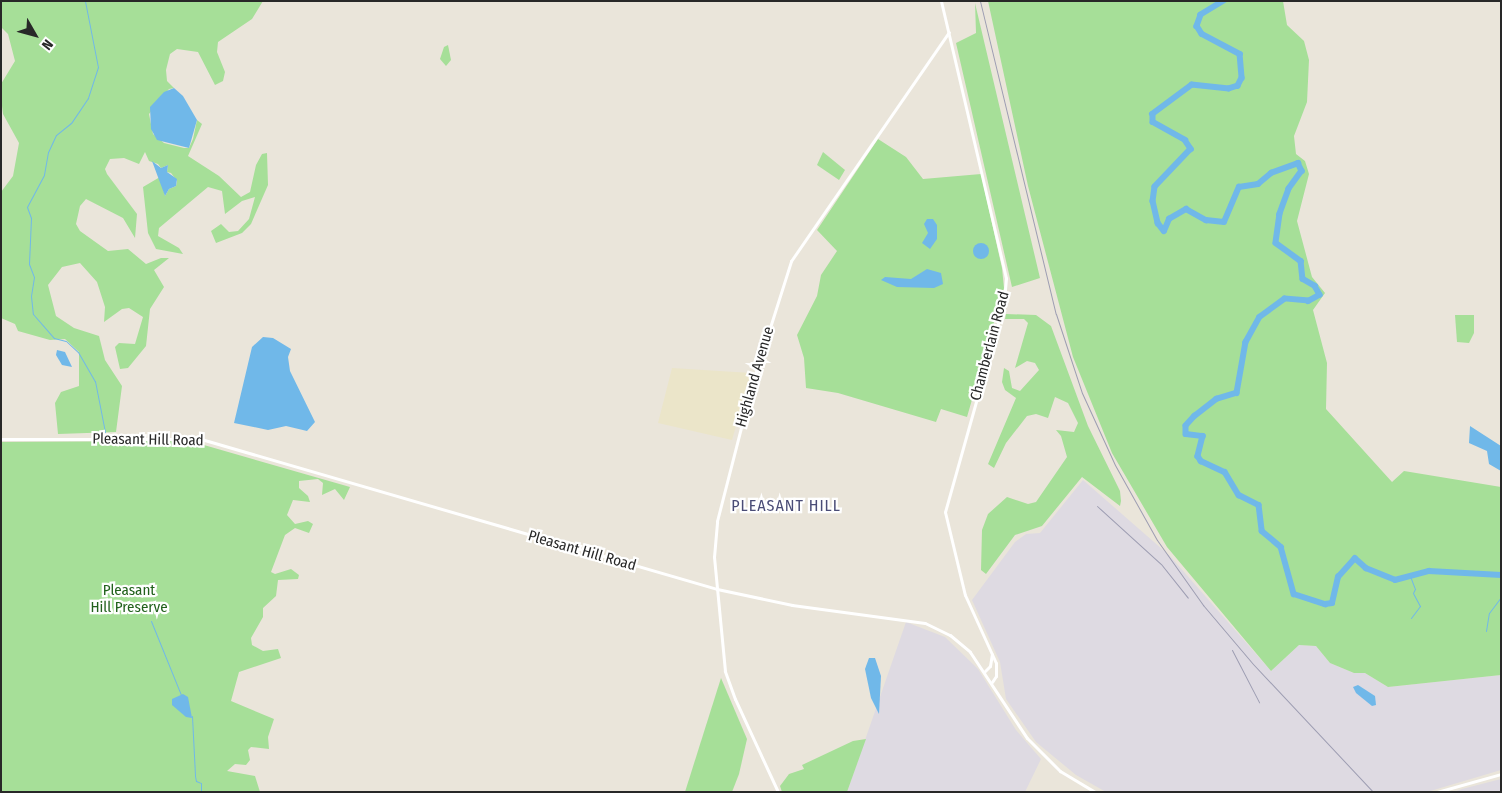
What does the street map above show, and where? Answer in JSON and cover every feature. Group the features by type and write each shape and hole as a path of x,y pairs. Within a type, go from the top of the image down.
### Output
{"street":[{"path":"942,1 949,32"},
{"name":"Highland Avenue","path":"778,792 727,678 714,544 717,521 753,381 789,265 949,32"},
{"name":"Chamberlain Road","path":"949,32 1006,278 1003,307 945,512 965,595 992,654 996,672 992,682"},
{"name":"Pleasant Hill Road","path":"1,439 201,439 717,589 792,605 925,623 957,640 985,670 1020,729 1036,748 1064,774 1095,792"},
{"path":"985,670 990,666 992,654"},
{"path":"1437,792 1501,774"}],"shaded area":[{"path":"672,368 751,373 732,440 658,423"},
{"path":"1083,480 1170,556 1271,671 1299,645 1316,646 1330,663 1354,673 1365,673 1388,687 1501,675 1501,770 1427,792 1106,792 1076,775 1036,742 1006,699 1000,662 972,600 1015,542 1026,534 1040,533"},
{"path":"906,622 945,637 978,669 1016,730 1041,759 1025,792 847,792"},
{"path":"1501,779 1501,792 1454,792 1462,789"}],"green space":[{"path":"1,1 263,1 252,19 218,42 217,52 225,72 223,81 215,85 198,52 177,49 170,54 166,70 167,81 174,88 169,89 149,114 153,134 164,143 184,148 189,148 197,120 202,124 188,156 219,176 241,197 250,192 256,165 262,154 267,153 268,185 251,224 242,233 216,243 211,231 221,224 229,232 238,231 249,219 255,197 242,201 225,214 222,191 208,187 159,228 158,236 179,248 183,254 156,249 148,233 143,187 160,177 165,196 169,189 176,186 177,181 171,173 167,172 168,165 161,168 158,164 149,161 145,152 139,164 124,158 110,159 105,169 107,174 137,214 135,238 123,218 86,199 80,206 76,224 80,231 108,251 128,249 146,264 161,258 169,258 154,270 164,287 150,309 146,346 128,368 120,369 115,347 119,343 135,344 143,317 129,308 122,309 104,322 105,307 97,282 80,263 62,267 48,285 56,316 74,328 99,336 105,360 122,386 116,432 58,434 55,403 61,392 79,386 79,352 65,339 50,340 18,331 15,324 1,318 1,192 13,176 19,143 3,114 1,84 15,61 8,34 1,27"},
{"path":"988,1 1283,1 1287,25 1304,41 1309,60 1307,102 1294,136 1296,154 1305,161 1309,174 1297,221 1312,277 1325,293 1313,310 1327,363 1326,409 1392,482 1404,471 1501,487 1501,675 1388,687 1365,673 1354,673 1330,663 1316,646 1299,645 1271,671 1167,547 1112,453 1073,357 1028,186"},
{"path":"975,3 1040,278 1012,287 956,43 976,33"},
{"path":"448,45 451,60 446,66 440,59 444,47"},
{"path":"878,139 906,157 923,179 981,174 1002,268 1004,288 967,417 941,409 936,422 838,393 806,388 804,358 797,335 817,296 821,275 837,251 817,230"},
{"path":"823,152 845,170 839,180 817,165"},
{"path":"1006,314 1036,315 1051,326 1088,426 1120,491 1121,501 1120,506 1082,477 1042,526 1015,535 986,574 981,570 982,530 988,514 1007,497 1028,504 1036,502 1067,457 1061,436 1056,430 1074,432 1078,423 1068,403 1055,397 1048,418 1036,414 1027,416 1006,443 994,468 988,464 1016,398 1005,390 1002,382 1004,368 1009,371 1012,388 1020,391 1039,370 1035,363 1027,361 1015,368 1028,323 1024,319 1005,319"},
{"path":"1455,315 1474,315 1474,333 1469,343 1457,342"},
{"name":"Pleasant Hill Preserve","path":"190,441 350,487 344,500 335,489 322,495 323,483 318,479 299,481 299,488 308,496 310,502 293,500 287,515 295,524 308,521 313,524 309,533 295,528 285,535 271,572 275,574 291,569 299,575 298,579 278,580 276,596 263,608 263,617 251,638 252,645 263,651 278,649 281,658 239,672 231,701 274,719 268,737 269,749 251,747 248,750 250,760 246,765 235,764 227,771 255,776 260,792 1,792 1,442"},
{"path":"721,678 747,739 739,774 732,792 685,792"},
{"path":"866,739 847,792 782,792 780,786 789,774 804,769 802,765 853,741"}],"water":[{"path":"174,88 183,96 197,120 189,148 157,140 151,129 150,107 164,92"},
{"path":"152,161 161,168 168,165 167,172 177,179 176,186 169,189 165,196"},
{"path":"927,219 933,219 937,225 937,239 930,249 922,243 928,233 924,224"},
{"path":"981,243 987,245 989,251 987,257 981,259 975,257 973,251 975,245"},
{"path":"927,269 941,273 943,284 934,288 897,287 881,280 885,277 911,279"},
{"path":"263,337 273,338 291,349 288,357 290,371 315,422 307,431 286,426 268,430 234,423 252,347"},
{"path":"57,350 65,352 72,367 62,365 56,355"},
{"path":"1470,426 1501,446 1501,471 1489,464 1487,451 1469,443"},
{"path":"869,658 875,658 881,676 879,714 871,698 865,669"},
{"path":"1358,685 1375,696 1376,705 1372,706 1356,693 1353,687"},
{"path":"183,694 188,697 192,718 186,717 172,705 172,699"}],"waterway":[{"path":"85,1 98,67 88,98 71,123 56,135 48,152 44,175 27,207 31,218 29,264 34,277 31,296 33,314 54,338 66,341 78,352 95,381 105,432"},
{"path":"1224,1 1201,15 1197,26 1202,34 1240,54 1242,78 1238,86 1229,89 1192,85 1153,114 1153,122 1185,140 1191,149 1155,187 1153,201 1158,223 1164,231 1169,219 1186,209 1206,220 1224,222 1239,187 1258,184 1271,173 1298,163 1302,171 1289,189 1280,214 1276,243 1301,261 1303,279 1315,286 1320,295 1309,301 1285,299 1260,317 1246,342 1237,393 1217,399 1195,416 1186,426 1186,434 1203,436 1198,456 1201,461 1225,472 1239,495 1259,505 1262,531 1281,547 1294,594 1325,604 1332,603 1338,577 1355,558 1366,568 1395,580 1429,571 1501,575"},
{"path":"1410,576 1415,589 1413,593 1420,606 1411,618"},
{"path":"1486,631 1489,613 1501,597"},
{"path":"151,621 181,695"},
{"path":"192,716 195,776 196,781 201,783 201,792"}],"railway":[{"path":"980,1 1056,314 1082,393 1115,465 1157,540 1203,605 1253,664 1373,792"},
{"path":"1097,506 1161,564 1188,598"},
{"path":"1232,650 1259,702"}],"district":[{"name":"PLEASANT HILL","path":"786,506"}]}
